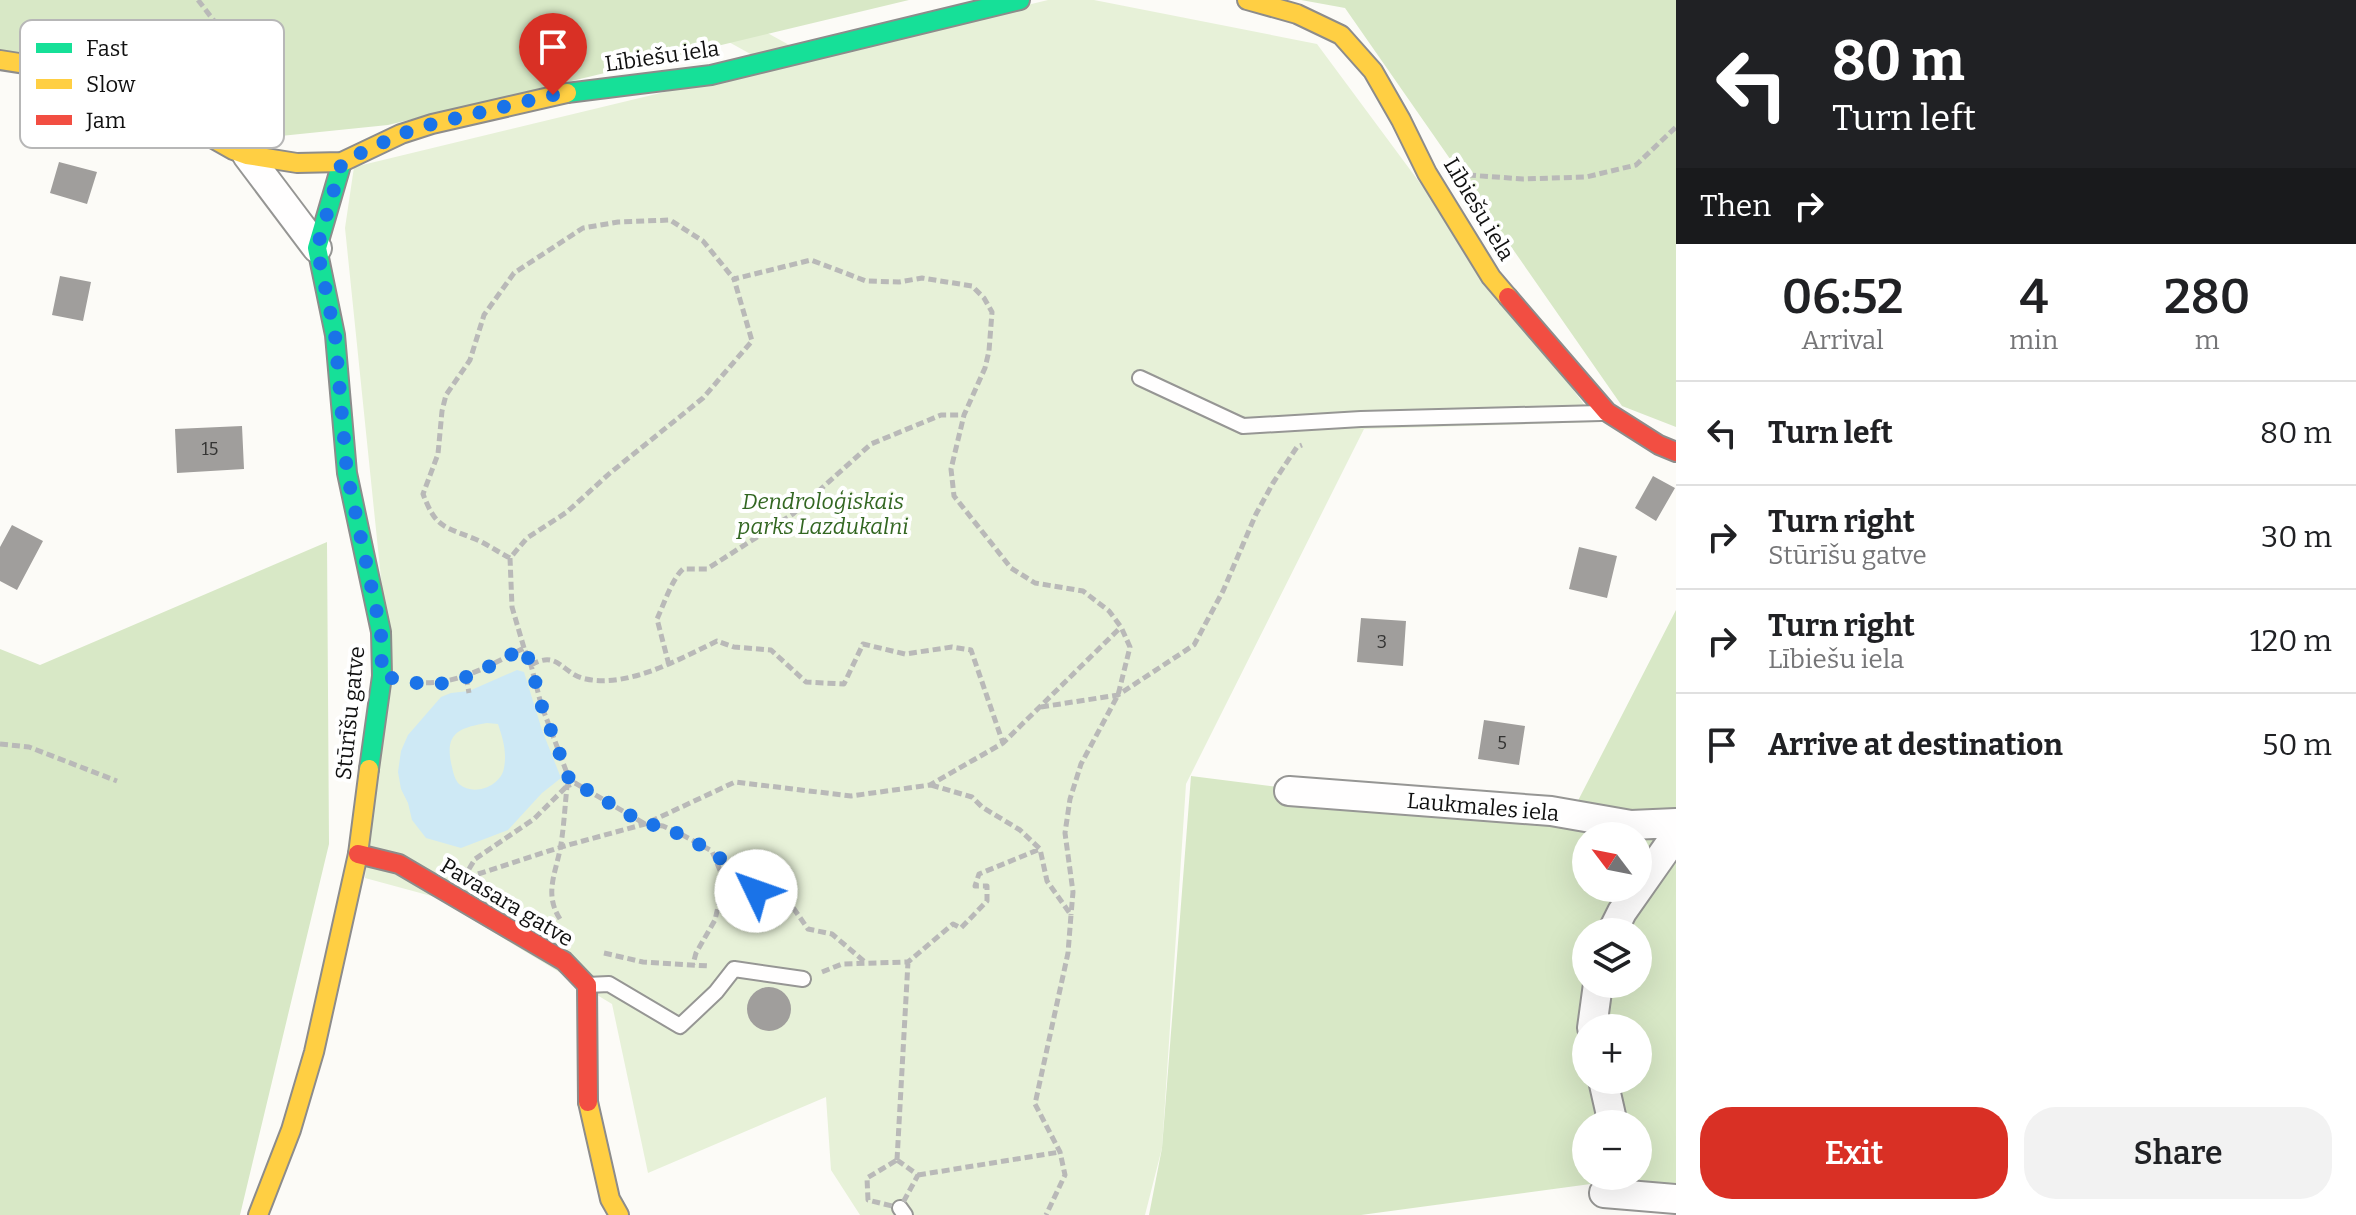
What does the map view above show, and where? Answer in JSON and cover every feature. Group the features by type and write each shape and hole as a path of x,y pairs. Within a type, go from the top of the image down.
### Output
{"street":[{"name":"Lībiešu iela","path":"229,148 247,155 297,163 342,162 401,134 432,124 553,95 711,75 1020,0"},
{"name":"Lībiešu iela","path":"1247,0 1297,14 1341,35 1373,71 1427,173 1491,277 1607,412 1659,445 1676,452"},
{"name":"Lībiešu iela","path":"0,60 20,63"},
{"path":"247,155 317,248"},
{"name":"Stūrīšu gatve","path":"258,1215 291,1130 314,1052 358,854 382,676 381,632 347,473 335,335 317,248 342,162"},
{"name":"Laukmales iela","path":"1289,791 1551,811 1631,825 1676,823"},
{"path":"1619,918 1676,835"},
{"name":"Pavasara gatve","path":"358,854 399,864 564,961 587,985"},
{"path":"587,985 588,1107 610,1199 619,1215"},
{"path":"1601,1195 1676,1199"}],"lane":[{"path":"1140,378 1243,426 1607,412"},
{"path":"587,985 609,984 680,1026 716,992 734,969 803,979"}],"path":[{"path":"198,0 213,20"},
{"path":"1427,173 1523,179 1586,177 1636,165 1676,127"},
{"path":"510,558 476,539 441,525 430,512 423,494 438,454 446,395 470,360 484,315 514,273 583,228 618,222 670,220 703,241 734,279 752,341 703,398 567,512 527,538 510,558 512,607 541,704 568,776 561,847 550,886 551,902 566,928"},
{"path":"734,279 811,260 866,281 899,282 922,278 972,286 992,312 991,332 985,368 964,415 951,469 954,496 1011,568 1035,583 1083,591 1109,611 1130,647 1118,695 1081,764 1070,799 1065,833 1073,892 1068,953 1035,1104 1060,1152 1065,1175 1046,1215"},
{"path":"669,665 657,619 673,581 683,569 707,569 793,514 871,444 941,415 964,415"},
{"path":"1040,707 1118,695 1194,645 1273,483 1297,447 1341,420"},
{"path":"476,875 645,824 735,782 822,790 851,796 930,785 1003,743 1121,627"},
{"path":"531,665 548,659 558,661 567,672 588,680 613,679 653,671 717,641 734,647 771,650 806,682 844,684 863,644 905,654 952,647 971,650 1003,743"},
{"path":"382,676 429,684 466,677 524,648"},
{"path":"466,677 469,693"},
{"path":"0,744 29,747 117,781"},
{"path":"431,884 462,880 475,859 534,819 569,785 575,783 645,824 671,829 712,851 756,891 794,909 808,929 832,934 866,963"},
{"path":"930,785 972,797 982,807 1020,830 1040,849 1047,881 1071,915"},
{"path":"842,964 908,962 953,924 961,928 987,901 987,886 975,886 979,874 1040,849"},
{"path":"693,964 715,920 724,880 712,851"},
{"path":"597,950 643,962 734,969"},
{"path":"897,1160 908,962"},
{"path":"897,1160 918,1175 1060,1152"},
{"path":"897,1160 867,1178 868,1200 902,1211 918,1175"}],"green space":[{"path":"0,0 909,0 388,125 284,136 284,20 20,20 20,54 0,52"},
{"name":"Dendroloģiskais parks Lazdukalni","path":"653,0 708,0 811,57 1048,0 1094,0 1317,44 1597,422 1364,429 1186,784 1162,1148 1145,1215 860,1215 831,1170 826,1097 648,1173 612,1004 435,897 365,878 389,656 345,228 354,167 772,66"},
{"path":"1301,0 1676,0 1676,427 1622,406 1345,8"},
{"path":"327,542 329,844 240,1215 0,1215 0,649 40,665"},
{"path":"1676,610 1676,1205 1623,1190 1652,1190 1652,1110 1572,1110 1572,1187 1361,1215 1149,1215 1162,1148 1191,776 1566,824"}],"water":[{"path":"517,670 524,672 561,778 542,793 508,830 461,848 426,838 412,820 398,772 401,751 408,735 441,697 469,691","holes":["498,724 505,751 502,774 486,788 465,788 454,774 450,756 455,734 468,727"]}],"building":[{"path":"59,162 97,172 87,204 50,193"},
{"path":"60,276 91,282 83,321 52,315"},
{"path":"242,426 244,469 177,473 175,429"},
{"path":"1653,476 1675,488 1656,521 1635,508"},
{"path":"12,525 43,541 17,590 0,581 0,547"},
{"path":"1579,547 1617,556 1607,598 1569,589"},
{"path":"1361,618 1406,621 1403,666 1357,662"},
{"path":"1484,720 1525,726 1519,765 1478,759"},
{"path":"769,987 784,994 791,1009 784,1024 769,1031 754,1024 747,1009 754,994"}],"traffic: fast":[{"path":"567,93 711,75 1020,0"},
{"path":"342,162 317,248 335,335 347,473 381,632 382,676 369,769"}],"traffic: slow":[{"path":"1247,0 1297,14 1341,35 1373,71 1427,173 1491,277 1508,297"},
{"path":"0,60 20,63"},
{"path":"229,148 247,155 297,163 342,162 401,134 432,124 567,93"},
{"path":"258,1215 291,1130 314,1052 358,854 369,769"},
{"path":"588,1102 610,1199 619,1215"}],"traffic: jam":[{"path":"1508,297 1607,412 1659,445 1676,452"},
{"path":"358,854 399,864 564,961 587,985 588,1102"}],"route":[{"path":"553,95 401,134 342,162 333,191 317,248 335,335 347,473 381,632 382,676 429,684 446,682 466,677 524,648 571,784 575,783 645,824 663,826 712,851 756,891"}]}
